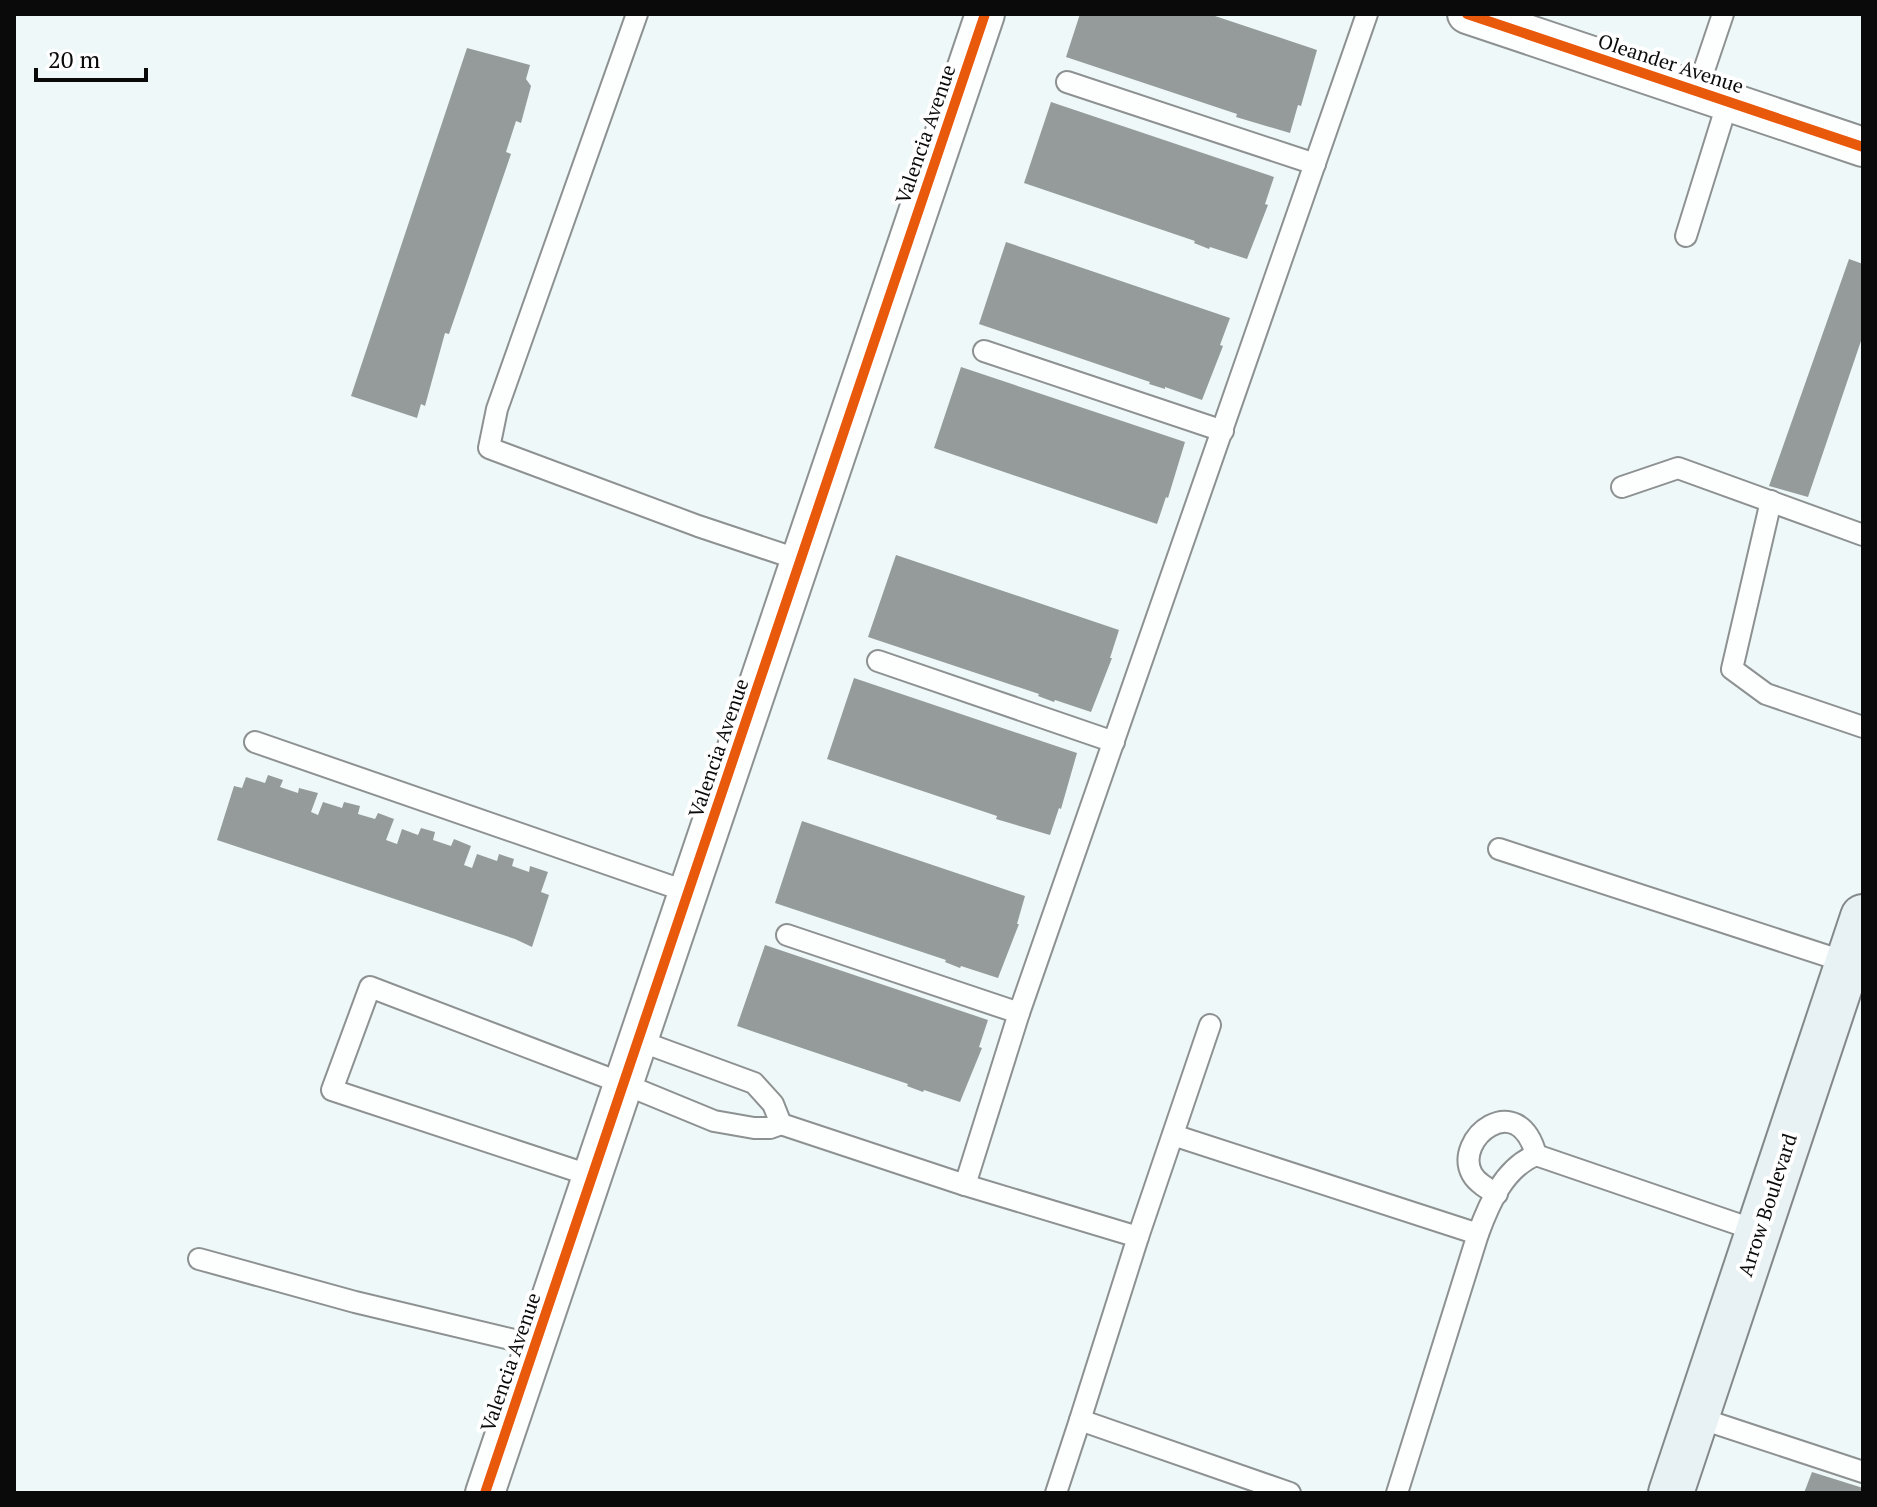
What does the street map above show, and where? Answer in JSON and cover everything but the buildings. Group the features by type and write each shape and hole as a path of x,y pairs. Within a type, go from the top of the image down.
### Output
{"main road":[{"name":"Arrow Boulevard","path":"1671,1493 1758,1231 1856,965 1863,917"}],"street":[{"name":"Valencia Avenue","path":"485,1493 985,14"},
{"name":"Oleander Avenue","path":"1467,14 1863,147"}],"lane":[{"path":"637,14 502,394 489,448 698,526 800,560"},
{"path":"965,1185 1019,1013 1367,14"},
{"path":"1686,236 1713,96 1723,14"},
{"path":"1067,82 1315,164"},
{"path":"984,351 1223,431"},
{"path":"1622,487 1678,468 1863,535"},
{"path":"1771,501 1732,669 1766,694 1863,727"},
{"path":"878,661 1114,742"},
{"path":"255,742 688,892"},
{"path":"1499,849 1856,965"},
{"path":"787,935 1019,1013"},
{"path":"592,1176 332,1090 370,987 714,1121 754,1128 781,1124 965,1185 1138,1237"},
{"path":"1056,1493 1210,1025"},
{"path":"637,1040 754,1083 773,1104 781,1124"},
{"path":"1497,1194 1472,1176 1469,1166 1471,1147 1483,1129 1493,1123 1517,1125 1527,1131 1536,1155"},
{"path":"1173,1135 1478,1234"},
{"path":"1397,1493 1488,1206 1516,1165 1536,1155 1758,1231"},
{"path":"199,1259 355,1302 535,1345"},
{"path":"1696,1417 1863,1472"},
{"path":"1080,1420 1290,1493"}],"cycle path":[{"path":"485,1493 985,14"},
{"path":"1467,14 1863,147"}]}
